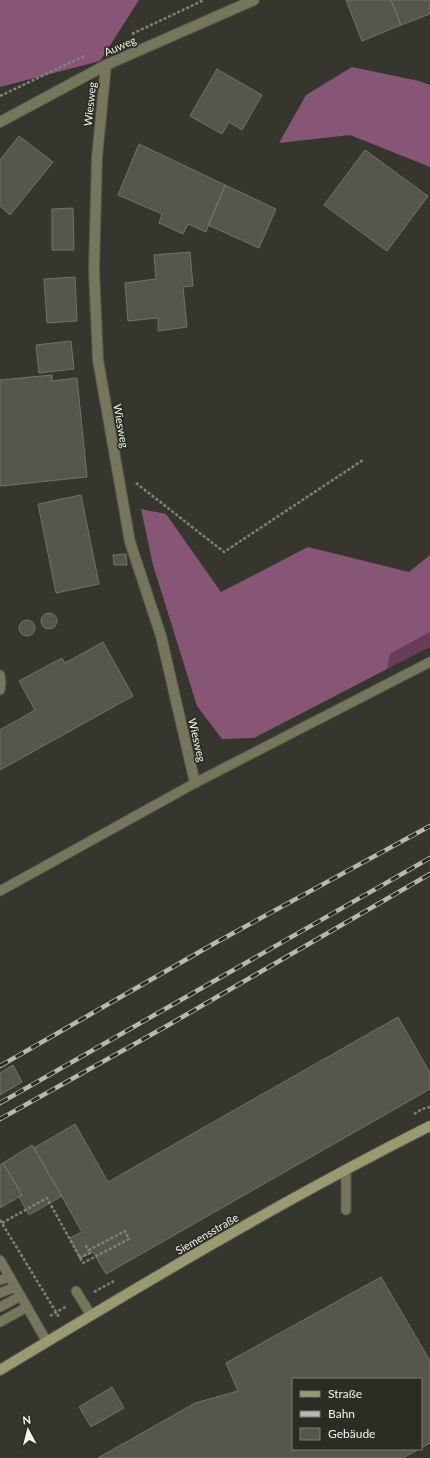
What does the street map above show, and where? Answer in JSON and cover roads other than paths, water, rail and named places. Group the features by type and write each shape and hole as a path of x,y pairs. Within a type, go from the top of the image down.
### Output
{"main road":[{"name":"Siemensstraße","path":"0,1370 90,1315 346,1169 430,1126"}],"street":[{"name":"Auweg","path":"0,122 106,64 254,0"},
{"name":"Wiesweg","path":"106,64 97,157 94,270 98,360 130,542 161,636 195,783"}],"lane":[{"path":"0,890 195,783 430,662"},
{"path":"0,675 0,690"},
{"path":"346,1169 346,1210"},
{"path":"0,1260 47,1342"},
{"path":"0,1280 10,1277"},
{"path":"0,1293 15,1287"},
{"path":"76,1291 90,1315"},
{"path":"0,1307 21,1296"},
{"path":"0,1322 27,1307"}],"railway":[{"path":"0,1066 215,943 430,826"},
{"path":"0,1103 430,858"},
{"path":"0,1119 165,1027 430,874"}]}
